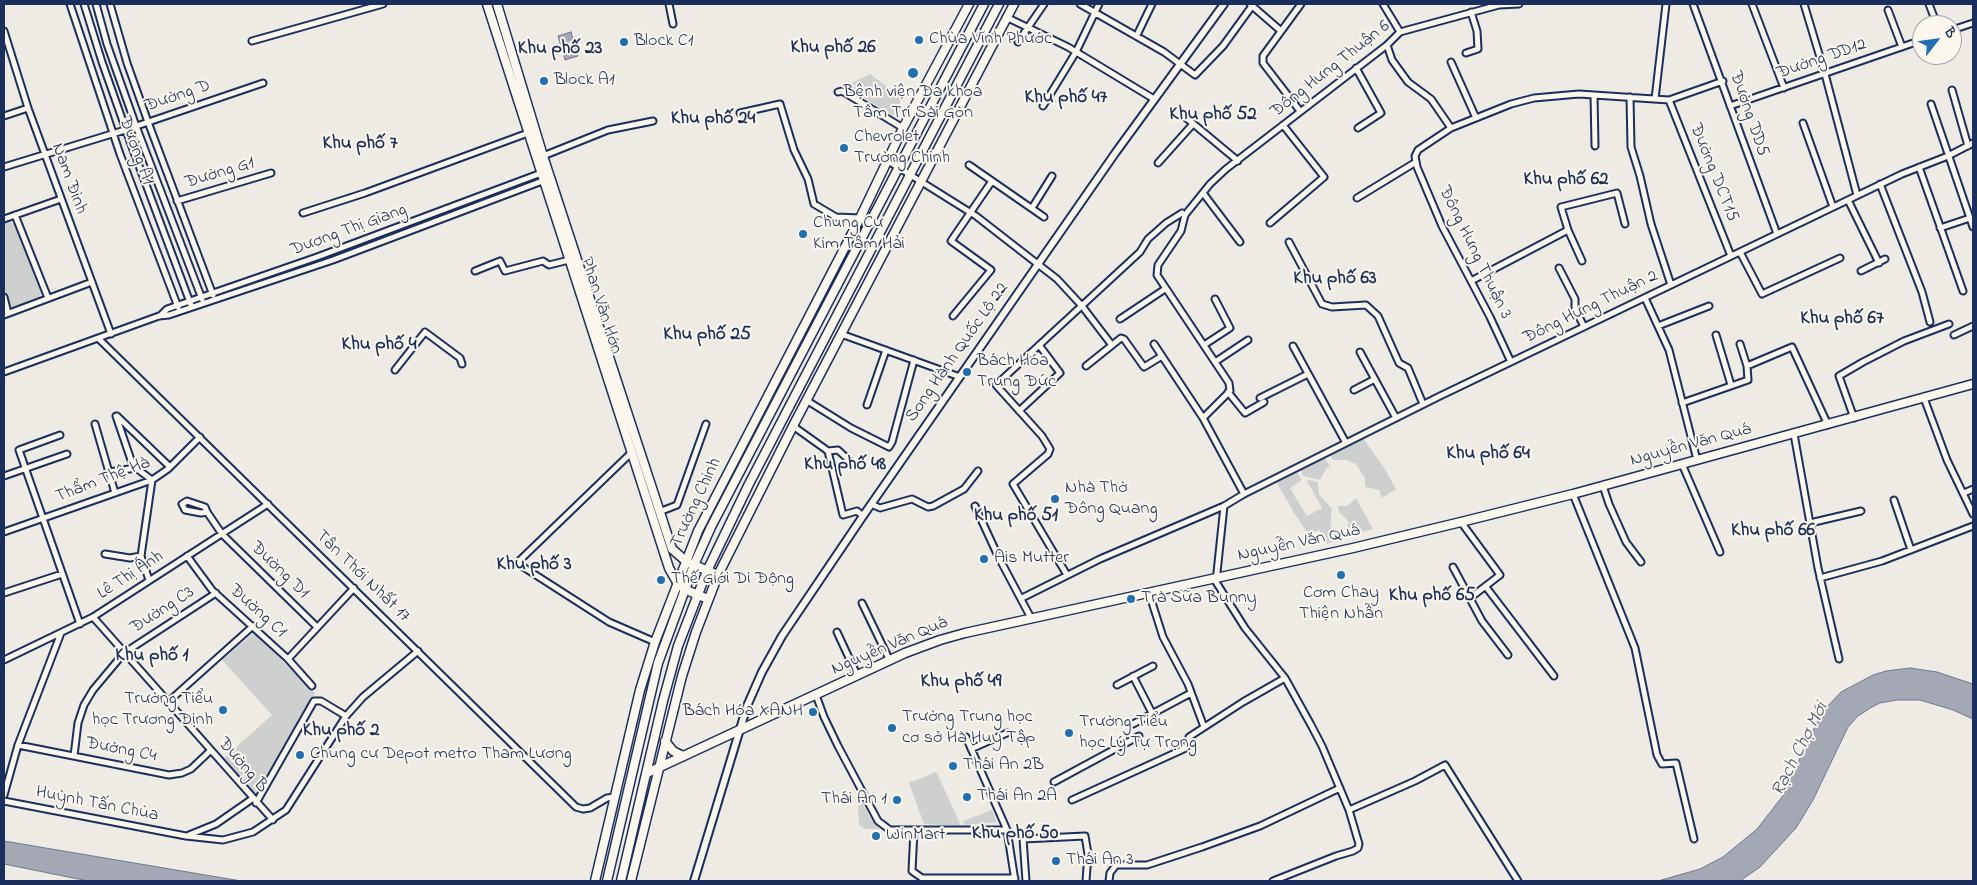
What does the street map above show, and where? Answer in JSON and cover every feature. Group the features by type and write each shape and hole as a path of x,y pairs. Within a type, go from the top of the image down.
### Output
{"main road":[{"name":"Phan Văn Hớn","path":"487,4 528,133 546,176 618,399 632,452 669,568 681,587"},
{"name":"Phan Văn Hớn","path":"497,4 543,156 546,176 569,260 672,549 690,563 718,575"},
{"name":"Trường Chinh","path":"607,881 647,702 698,531 860,218 903,128 969,4"},
{"name":"Trường Chinh","path":"690,563 711,527 984,4"},
{"path":"621,881 663,701 678,646 707,571 749,484 999,4"},
{"path":"631,881 682,676 718,575 806,400 1014,4"},
{"name":"Nguyễn Văn Quá","path":"647,773 890,660 940,640 1353,548 1461,522 1603,486 1973,384"},
{"name":"Trường Chinh","path":"595,881 640,690 655,642 681,587"},
{"path":"681,587 708,599"},
{"path":"655,642 664,646"},
{"path":"665,741 673,751 684,756"}],"street":[{"name":"Đường A1","path":"70,4 113,134 178,309"},
{"name":"Đường A1","path":"84,4 126,130 192,307"},
{"name":"Đường A1","path":"96,4 136,126 204,304"},
{"name":"Đường A1","path":"110,4 127,63 214,297"},
{"path":"252,41 383,4"},
{"path":"669,4 673,24"},
{"path":"1018,42 1044,4"},
{"path":"1080,4 1137,35 1195,75 1223,46 1251,5 1281,31"},
{"path":"1042,106 1076,52 1099,4"},
{"path":"1137,35 1152,4"},
{"name":"Song Hành Quốc Lộ 22","path":"738,731 762,672 782,636 871,504 1154,99 1224,4"},
{"path":"1300,111 1263,63 1263,56 1301,4"},
{"path":"1383,4 1400,32"},
{"name":"Đông Hưng Thuận 6","path":"1308,374 1262,400 1245,413 1228,392 1229,383 1157,275 1158,265 1181,231 1185,215 1226,169 1386,45 1400,32 1499,4 1519,4"},
{"path":"1655,99 1666,4"},
{"name":"Đường DD5","path":"1693,4 1723,81 1730,106 1777,234"},
{"path":"1752,4 1784,88"},
{"path":"1804,4 1825,74 1857,196"},
{"path":"1888,10 1902,48"},
{"path":"1466,53 1478,49 1477,31 1472,12"},
{"path":"1006,17 1076,52 1154,99"},
{"name":"Nam Đình","path":"4,31 44,154 111,334"},
{"name":"Đường DD12","path":"1730,106 1912,44"},
{"path":"1386,45 1392,60 1408,82 1431,99 1451,128"},
{"path":"1451,62 1476,118"},
{"path":"1356,68 1381,113 1358,128"},
{"path":"1356,198 1415,159 1418,150 1451,128 1511,104 1534,98 1579,94 1669,100 1723,81"},
{"name":"Đường D","path":"4,167 126,130 263,83"},
{"path":"1952,90 1971,145"},
{"path":"838,92 842,91 903,128"},
{"path":"1594,95 1595,146"},
{"path":"1630,97 1631,147 1651,224 1671,285"},
{"name":"Đường DCT15","path":"1669,100 1731,256"},
{"path":"740,113 780,104 794,150 808,179 814,204 836,216 860,218"},
{"path":"1931,104 1973,228"},
{"path":"4,116 28,108"},
{"path":"1184,116 1238,161"},
{"path":"543,156 608,130 653,121"},
{"path":"1803,123 1833,207"},
{"path":"1158,163 1193,124"},
{"path":"1270,223 1324,177 1282,125"},
{"path":"303,213 365,193 528,133"},
{"name":"Đông Hưng Thuận 2","path":"1022,598 1067,575 1224,506 1244,494 1423,404 1880,184 1971,145"},
{"name":"Đông Hưng Thuận 3","path":"1415,159 1442,226 1490,317 1511,362"},
{"path":"888,161 970,212 1000,233 1057,279 1082,306 1111,344"},
{"path":"970,164 1044,217"},
{"path":"1919,167 1963,291"},
{"name":"Đường G1","path":"177,201 271,173"},
{"name":"Dương Thị Giang","path":"178,309 190,301 202,297 214,297 281,277 426,225 546,176"},
{"name":"Dương Thị Giang","path":"4,372 178,309 204,304 214,297 279,271 546,176"},
{"path":"1032,208 1052,176"},
{"path":"953,316 991,270 951,241 992,181"},
{"path":"1880,184 1922,292 1930,322"},
{"path":"1582,261 1568,230 1561,208 1617,192 1625,224"},
{"path":"1203,193 1240,242"},
{"path":"4,219 61,200"},
{"path":"1848,200 1879,263"},
{"path":"1067,575 1013,484 1048,454 1050,449 1042,436 996,386 1140,252 1148,239 1166,223 1182,213"},
{"path":"15,215 48,298"},
{"path":"424,218 426,225"},
{"path":"1940,228 1970,218"},
{"path":"1471,282 1568,230"},
{"path":"1289,242 1322,304 1332,306 1366,305 1378,316 1399,362 1408,368 1423,404"},
{"path":"1740,252 1762,294 1840,258"},
{"path":"475,271 500,261 505,271 523,268 543,261 549,265 569,260"},
{"path":"1861,272 1886,260"},
{"path":"1559,268 1575,299 1575,308 1584,327"},
{"path":"279,271 281,277"},
{"path":"4,297 6,314 92,282"},
{"path":"1120,319 1166,289"},
{"path":"1645,298 1669,350 1697,460"},
{"path":"1204,345 1230,328 1215,299"},
{"path":"1658,326 1709,306"},
{"path":"1854,418 1839,376 1904,341 1948,324"},
{"path":"1954,334 1973,326"},
{"path":"395,370 425,332 460,358 462,364"},
{"path":"841,334 960,377"},
{"path":"1716,335 1731,385"},
{"path":"1086,366 1111,344 1122,338 1146,367 1162,356"},
{"name":"Tân Thới Nhất 17","path":"99,339 576,808 590,808 607,798 614,797"},
{"path":"1215,362 1248,340"},
{"path":"1154,344 1203,418 1244,494"},
{"path":"1682,403 1748,380 1747,366 1740,344"},
{"path":"1019,410 1060,373 1038,345"},
{"path":"1293,346 1346,443"},
{"path":"1747,366 1792,347 1828,425"},
{"path":"867,405 886,350"},
{"path":"1360,352 1396,418"},
{"path":"806,400 851,428 889,447 892,442 914,360"},
{"path":"1354,390 1375,379"},
{"path":"1203,418 1228,392"},
{"path":"1924,398 1947,460 1973,514"},
{"path":"149,580 141,556 152,480 136,468 131,460 116,416 170,467"},
{"path":"95,424 115,493"},
{"path":"660,512 677,505 706,424"},
{"path":"793,426 828,451 838,450 850,462"},
{"path":"1794,434 1820,578 1839,659"},
{"path":"60,435 19,450 80,624"},
{"name":"Thẩm Thệ Hà","path":"4,532 152,480 170,467 200,437"},
{"path":"828,451 843,515 857,511 863,516"},
{"path":"632,452 517,563 609,622 655,642"},
{"path":"4,476 67,454"},
{"path":"1682,464 1720,552"},
{"path":"109,472 136,468"},
{"path":"871,504 880,508 912,499 928,506 933,506 964,488 978,471"},
{"path":"1603,486 1626,542 1641,562"},
{"path":"1964,493 1973,489"},
{"path":"1573,494 1635,648 1657,756 1662,764 1676,763 1694,839"},
{"path":"1894,500 1911,550"},
{"name":"Lê Thị Ánh","path":"4,660 93,617 268,504"},
{"path":"975,506 998,556 1032,618"},
{"path":"1224,506 1216,582 1245,628 1285,678 1320,742 1358,836 1358,848 1273,881"},
{"path":"1810,523 1861,511"},
{"name":"Đường D1","path":"207,512 222,534 317,627"},
{"path":"1461,522 1500,575 1470,598"},
{"path":"1820,578 1882,561 1973,526"},
{"path":"105,554 130,558 141,556"},
{"name":"Đường C1","path":"187,556 216,593 288,659 312,686"},
{"path":"1453,567 1482,621 1508,654"},
{"path":"4,593 62,574"},
{"path":"1486,587 1554,676"},
{"path":"288,659 354,588"},
{"name":"Đường C3","path":"74,756 78,723 84,706 93,690 124,653 216,593"},
{"path":"1149,593 1163,637 1191,693 1204,728"},
{"path":"862,603 890,660"},
{"name":"Đường B","path":"93,617 254,801 273,820"},
{"path":"168,702 253,626"},
{"path":"4,795 18,745 62,632"},
{"path":"837,632 857,675"},
{"name":"Huỳnh Tấn Chùa","path":"4,801 186,836 223,840 254,832 286,810 346,716 363,697 418,651"},
{"path":"1116,685 1153,666"},
{"path":"1133,676 1152,713"},
{"path":"1072,800 1186,748 1189,737 1285,678"},
{"path":"1133,724 1191,693"},
{"path":"816,695 838,746 878,822 890,830 1007,830"},
{"path":"186,836 216,824 254,801 314,701 321,700 346,716"},
{"path":"694,881 738,731"},
{"path":"971,749 1007,733"},
{"path":"1054,782 1139,736"},
{"path":"914,830 912,871 922,878 1015,880 1007,830 966,737"},
{"name":"Đường C4","path":"18,745 169,775 191,769 210,751"},
{"path":"1349,810 1415,781 1444,765 1518,881"},
{"path":"1109,881 1110,873 1116,864 1146,865 1202,847 1260,826 1340,788"},
{"path":"1026,881 1022,840 1085,836 1088,854 1086,881"}],"shaded area":[{"path":"571,32 578,56 565,60 558,36"},
{"path":"870,74 902,98 893,116 845,86"},
{"path":"9,221 14,224 41,294 39,299 13,309 8,305 4,289 4,223"},
{"path":"1362,437 1383,466 1396,489 1382,498 1379,490 1365,487 1365,478 1356,464 1347,460 1333,460 1329,453"},
{"path":"1324,457 1330,466 1326,469 1320,480 1303,476 1302,468"},
{"path":"1297,472 1302,480 1290,488 1307,516 1322,508 1307,481 1318,482 1319,494 1332,509 1330,524 1337,541 1327,544 1319,530 1309,535 1294,513 1277,483"},
{"path":"1356,498 1373,529 1348,535 1346,531 1349,522 1339,512 1338,506 1347,506"},
{"path":"254,633 315,693 255,799 223,759 272,715 222,660"},
{"name":"Rạch Chợ Mới","path":"1910,668 1937,672 1973,684 1973,719 1953,710 1920,700 1897,700 1880,703 1872,707 1858,716 1848,727 1813,800 1796,828 1760,867 1740,881 1658,881 1700,869 1723,857 1757,829 1782,797 1816,724 1825,709 1841,692 1873,675 1886,671"},
{"path":"936,772 961,826 924,824 909,783"},
{"path":"862,803 880,829 865,829 859,825 858,806"},
{"path":"992,810 997,822 965,825 963,821"},
{"path":"4,841 241,881 88,881 4,864"}],"place":[{"name":"Chùa Vĩnh Phước","path":"919,40"},
{"name":"Block C1","path":"624,42"},
{"name":"Bệnh viện Đa khoa Tâm Trí Sài Gòn","path":"913,73"},
{"name":"Block A1","path":"544,81"},
{"name":"Chevrolet Trường Chinh","path":"844,148"},
{"name":"Chung Cư Kim Tâm Hải","path":"803,234"},
{"name":"Bách Hóa Trung Đức","path":"967,372"},
{"name":"Nhà Thờ Đông Quang","path":"1055,499"},
{"name":"Ais Mutter","path":"984,559"},
{"name":"Cơm Chay Thiện Nhẫn","path":"1341,575"},
{"name":"Thế Giới Di Động","path":"661,580"},
{"name":"Trà Sữa Bunny","path":"1131,599"},
{"name":"Trường Tiểu học Trương Định","path":"223,710"},
{"name":"Bách Hóa XANH","path":"813,712"},
{"name":"Trường Trung học cơ sở Hà Huy Tập","path":"892,728"},
{"name":"Trường Tiểu học Lý Tự Trọng","path":"1069,733"},
{"name":"Chung cư Depot metro Tham Lương","path":"300,755"},
{"name":"Thái An 2B","path":"953,766"},
{"name":"Thái An 2A","path":"967,797"},
{"name":"Thái An 1","path":"897,800"},
{"name":"WinMart","path":"876,836"},
{"name":"Thái An 3","path":"1056,861"}],"district":[{"name":"Khu phố 26","path":"833,49"},
{"name":"Khu phố 23","path":"560,50"},
{"name":"Khu phố 47","path":"1066,99"},
{"name":"Khu phố 52","path":"1213,116"},
{"name":"Khu phố 24","path":"713,120"},
{"name":"Khu phố 7","path":"360,145"},
{"name":"Khu phố 62","path":"1566,181"},
{"name":"Khu phố 63","path":"1335,280"},
{"name":"Khu phố 67","path":"1842,320"},
{"name":"Khu phố 25","path":"707,336"},
{"name":"Khu phố 4","path":"379,346"},
{"name":"Khu phố 64","path":"1488,455"},
{"name":"Khu phố 48","path":"845,466"},
{"name":"Khu phố 51","path":"1016,517"},
{"name":"Khu phố 66","path":"1773,532"},
{"name":"Khu phố 3","path":"534,566"},
{"name":"Khu phố 65","path":"1432,597"},
{"name":"Khu phố 1","path":"152,657"},
{"name":"Khu phố 49","path":"961,683"},
{"name":"Khu phố 2","path":"341,732"},
{"name":"Khu phố 50","path":"1015,835"}]}
